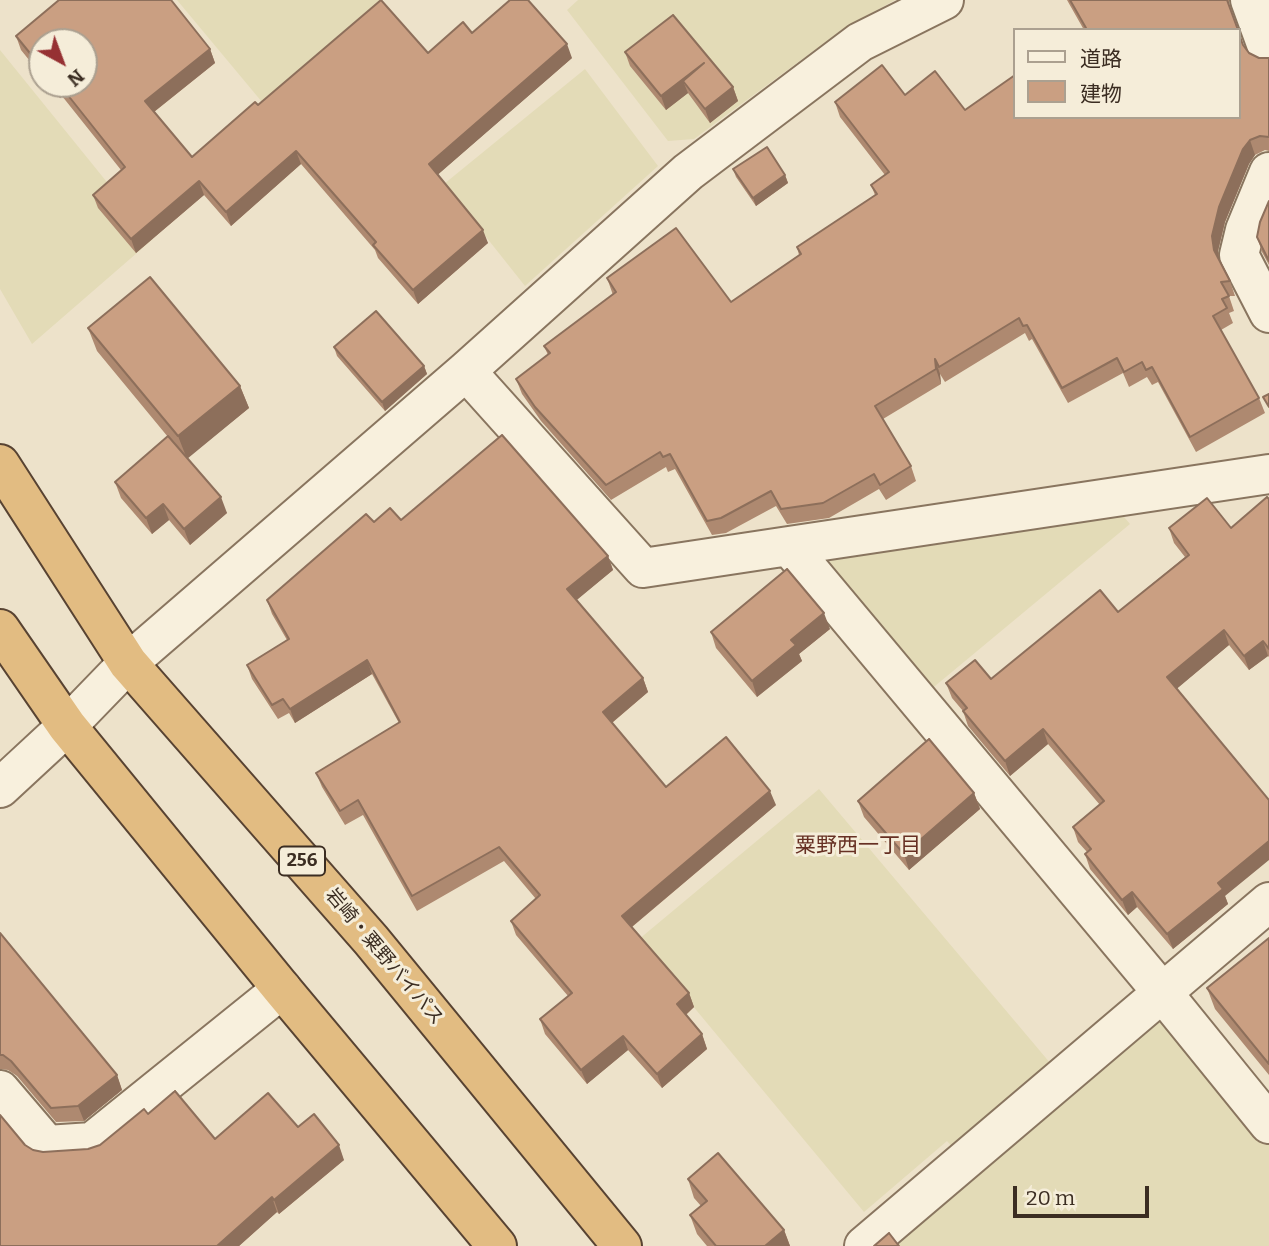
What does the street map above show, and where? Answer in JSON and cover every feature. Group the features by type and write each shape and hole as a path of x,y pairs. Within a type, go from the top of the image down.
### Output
{"highway":[{"name":"岩崎・粟野バイパス","path":"0,464 128,663 371,940 622,1246"},
{"path":"0,629 68,726 282,989 498,1246"}],"street":[{"path":"0,788 68,726 128,663 467,371 688,172 860,41 944,0"},
{"path":"1250,0 1269,52"},
{"path":"1269,172 1245,230 1239,255 1269,313"},
{"path":"467,371 643,568 1269,474"},
{"path":"789,546 1269,1124"},
{"path":"864,1246 1269,902"},
{"path":"0,1090 47,1145 92,1143 282,989"}],"shaded area":[{"path":"177,0 380,0 262,102"},
{"path":"578,0 895,0 843,29 694,139 668,141 567,10"},
{"path":"0,50 28,85 28,98 39,98 153,239 32,344 0,289"},
{"path":"585,69 658,166 525,286 444,184"},
{"path":"1113,504 1130,524 929,691 825,565 846,550"},
{"path":"819,789 1051,1064 955,1150 947,1141 864,1212 638,940"},
{"path":"1154,1016 1174,1021 1269,1142 1269,1246 894,1246"}],"building":[{"path":"59,0 171,0 210,49 145,101 192,157 255,102 258,105 381,0 428,53 463,22 472,33 510,0 528,0 567,44 429,164 483,230 413,290 373,245 376,242 296,151 226,212 199,181 131,239 93,195 125,167 70,98 98,98 98,28 28,28 28,51 16,36"},
{"path":"1070,0 1227,0 1237,28 1086,28"},
{"path":"673,15 733,87 705,109 683,81 704,63 661,96 625,52"},
{"path":"1241,40 1249,53 1259,58 1269,58 1269,137 1260,136 1250,140 1243,149 1219,207 1212,236 1214,250 1230,281 1221,282 1229,296 1222,299 1227,308 1213,316 1259,398 1190,437 1152,367 1146,370 1142,362 1124,372 1117,358 1062,388 1027,325 1023,326 1019,318 939,367 935,359 936,369 875,406 911,466 880,485 874,474 823,503 781,509 771,491 721,518 707,521 670,454 663,457 660,452 606,485 535,407 516,379 550,353 544,346 616,292 607,278 676,228 731,302 801,254 797,247 877,194 871,185 889,172 835,102 882,65 905,95 935,71 965,110 1014,76 1014,119 1241,119"},
{"path":"767,147 785,175 753,198 733,169"},
{"path":"1269,201 1269,261 1257,237"},
{"path":"150,277 240,386 178,436 88,328"},
{"path":"376,311 424,366 382,402 334,347"},
{"path":"1269,394 1269,407 1263,397"},
{"path":"502,435 608,556 567,589 643,678 603,712 666,787 726,737 770,791 622,916 689,993 677,1004 702,1034 657,1074 623,1036 581,1070 540,1019 572,993 511,921 540,895 499,847 412,896 358,800 340,811 316,773 400,722 367,660 290,709 283,699 272,705 247,665 289,639 267,600 366,514 374,522 390,508 401,520"},
{"path":"168,436 221,497 184,529 163,504 146,518 115,482"},
{"path":"1267,497 1269,649 1263,641 1244,656 1224,630 1167,677 1269,800 1269,841 1218,883 1223,889 1167,934 1132,892 1122,900 1085,854 1091,849 1073,827 1104,801 1043,729 1005,761 963,711 967,708 946,683 975,660 991,679 1100,590 1118,612 1189,555 1169,528 1207,498 1231,528"},
{"path":"787,569 824,613 791,640 796,645 752,681 711,632"},
{"path":"929,739 974,793 904,854 858,801"},
{"path":"0,933 117,1075 78,1106 51,1108 11,1061 0,1055"},
{"path":"1269,938 1269,1064 1207,988"},
{"path":"175,1091 215,1139 268,1093 298,1127 314,1114 339,1145 274,1200 272,1197 217,1246 0,1246 0,1115 25,1145 33,1150 43,1152 88,1149 100,1145 144,1109 148,1114"},
{"path":"718,1153 784,1230 765,1246 716,1246 690,1215 707,1201 688,1179"},
{"path":"889,1233 899,1246 874,1246"}],"district":[{"name":"粟野西一丁目","path":"858,846"}]}
